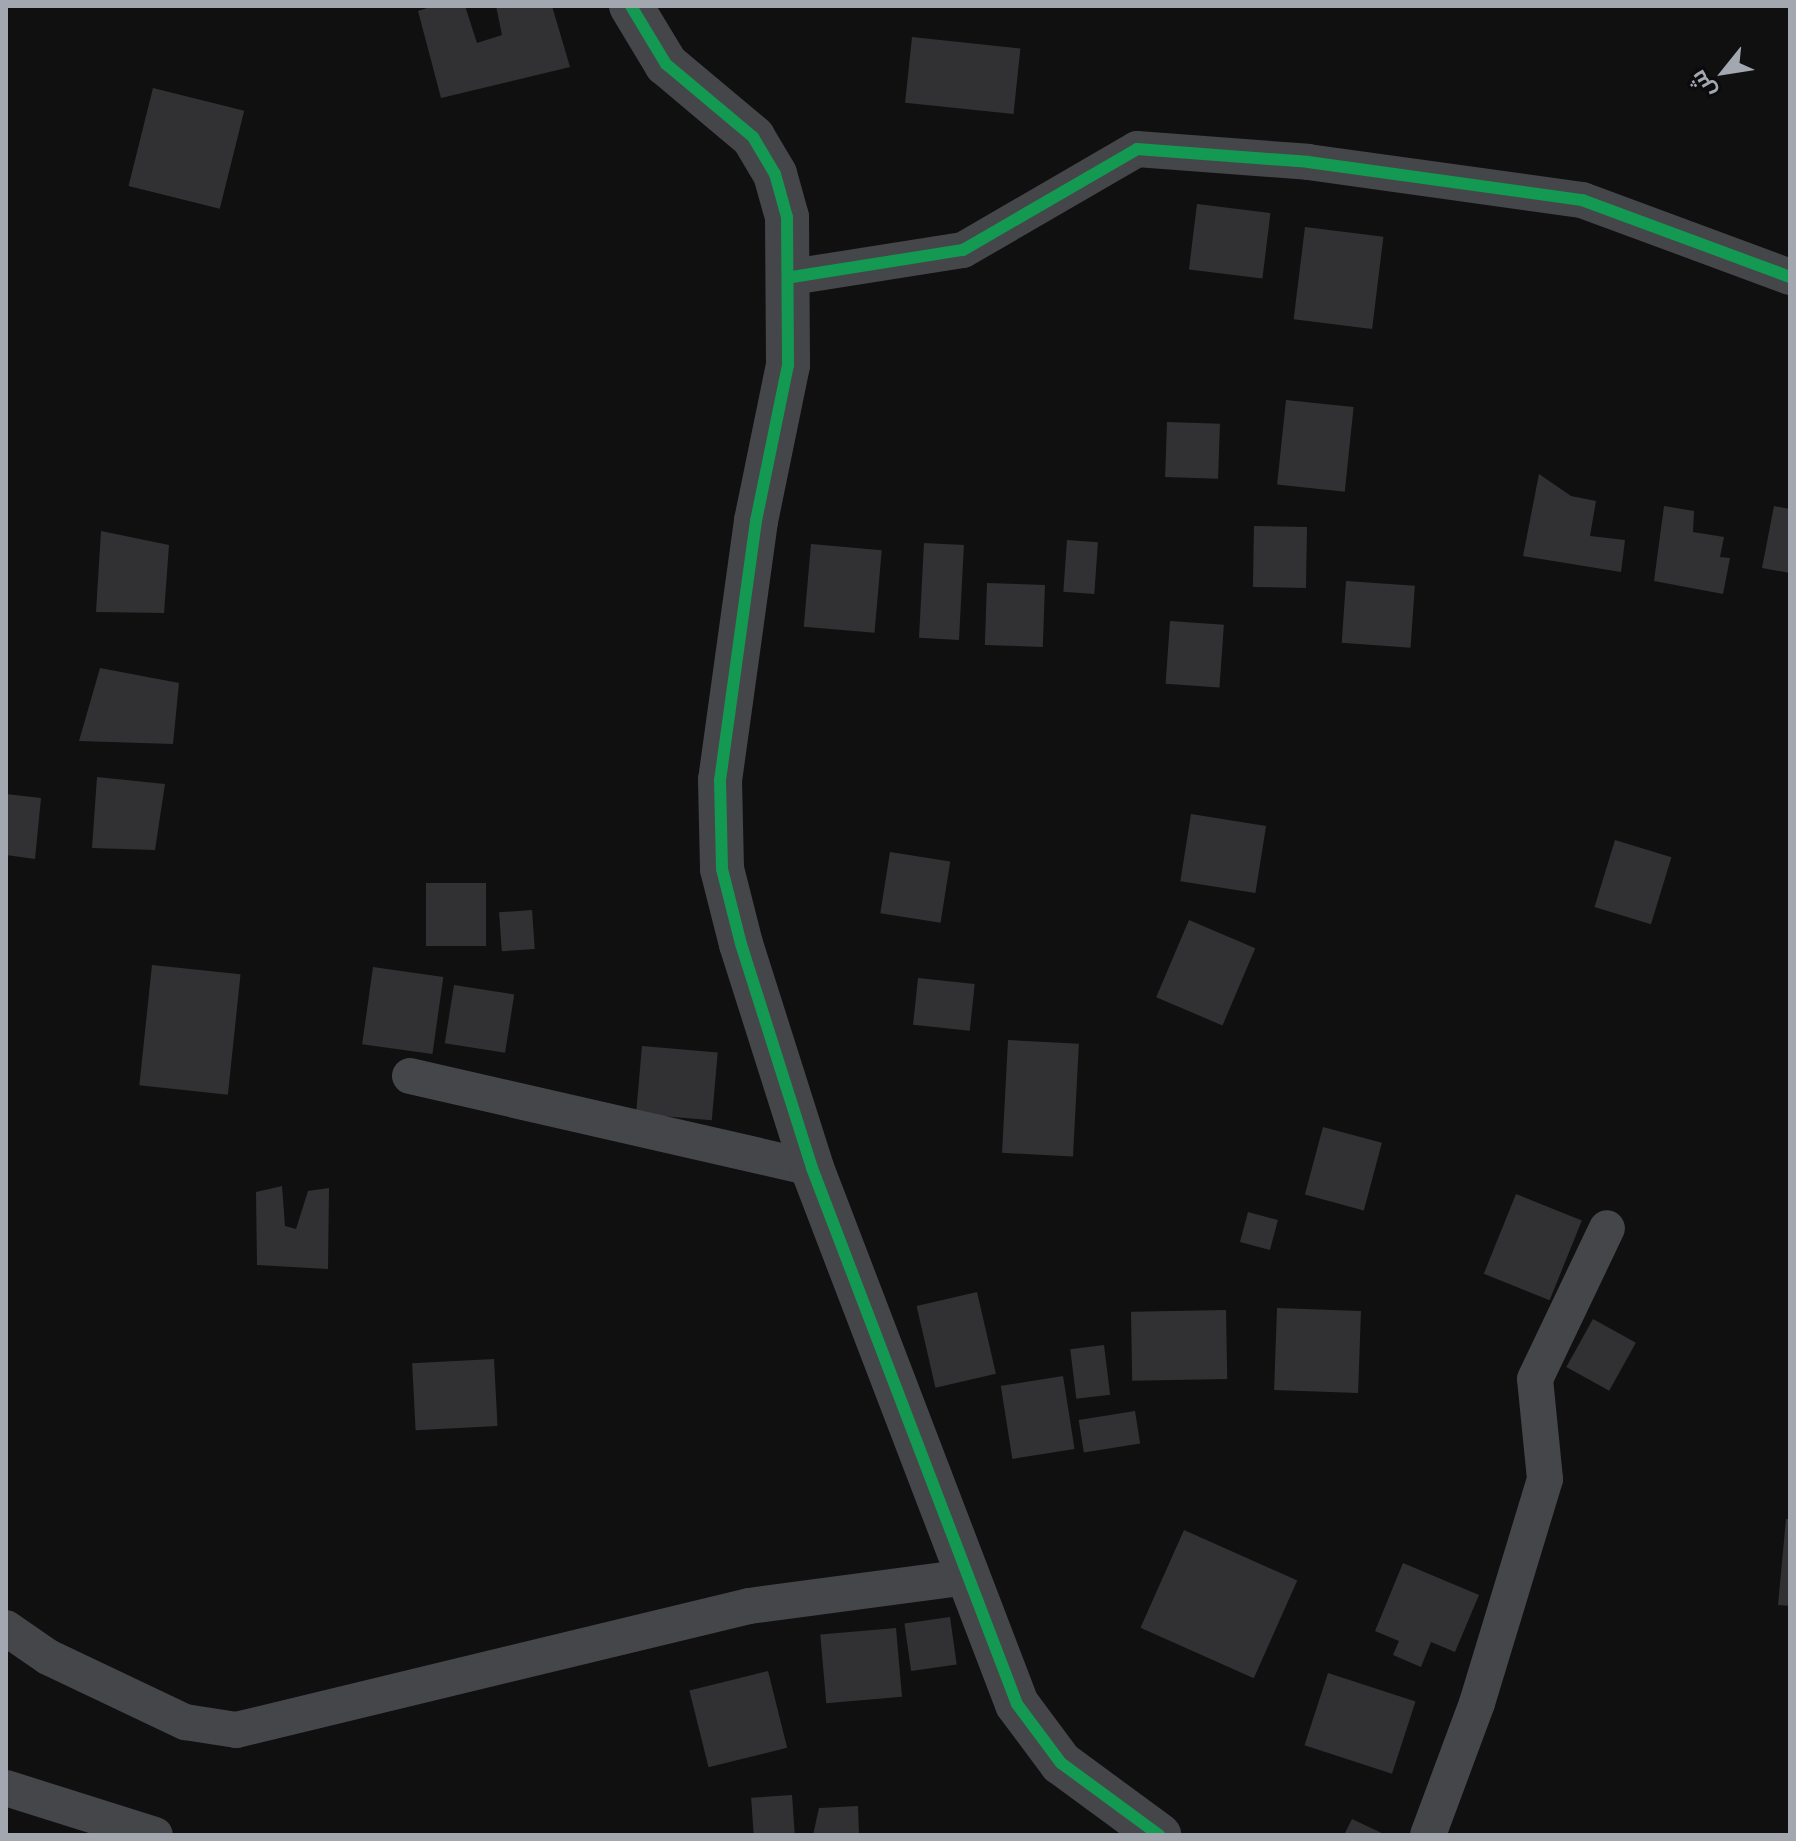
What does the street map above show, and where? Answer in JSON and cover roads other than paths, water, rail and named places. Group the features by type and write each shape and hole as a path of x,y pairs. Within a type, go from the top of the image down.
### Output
{"street":[{"path":"631,6 666,64 753,137 775,174 792,277 788,365 756,521 720,810 722,869 741,944 812,1168 966,1577 1026,1716 1061,1763 1159,1835"},
{"path":"792,277 963,250 1137,149 1308,162 1582,200 1790,277"},
{"path":"410,1076 812,1168"},
{"path":"1428,1835 1477,1703 1545,1479 1535,1379 1607,1228"},
{"path":"6,1628 48,1657 185,1722 236,1730 389,1688 749,1606 966,1577"},
{"path":"6,1788 155,1835"}]}
